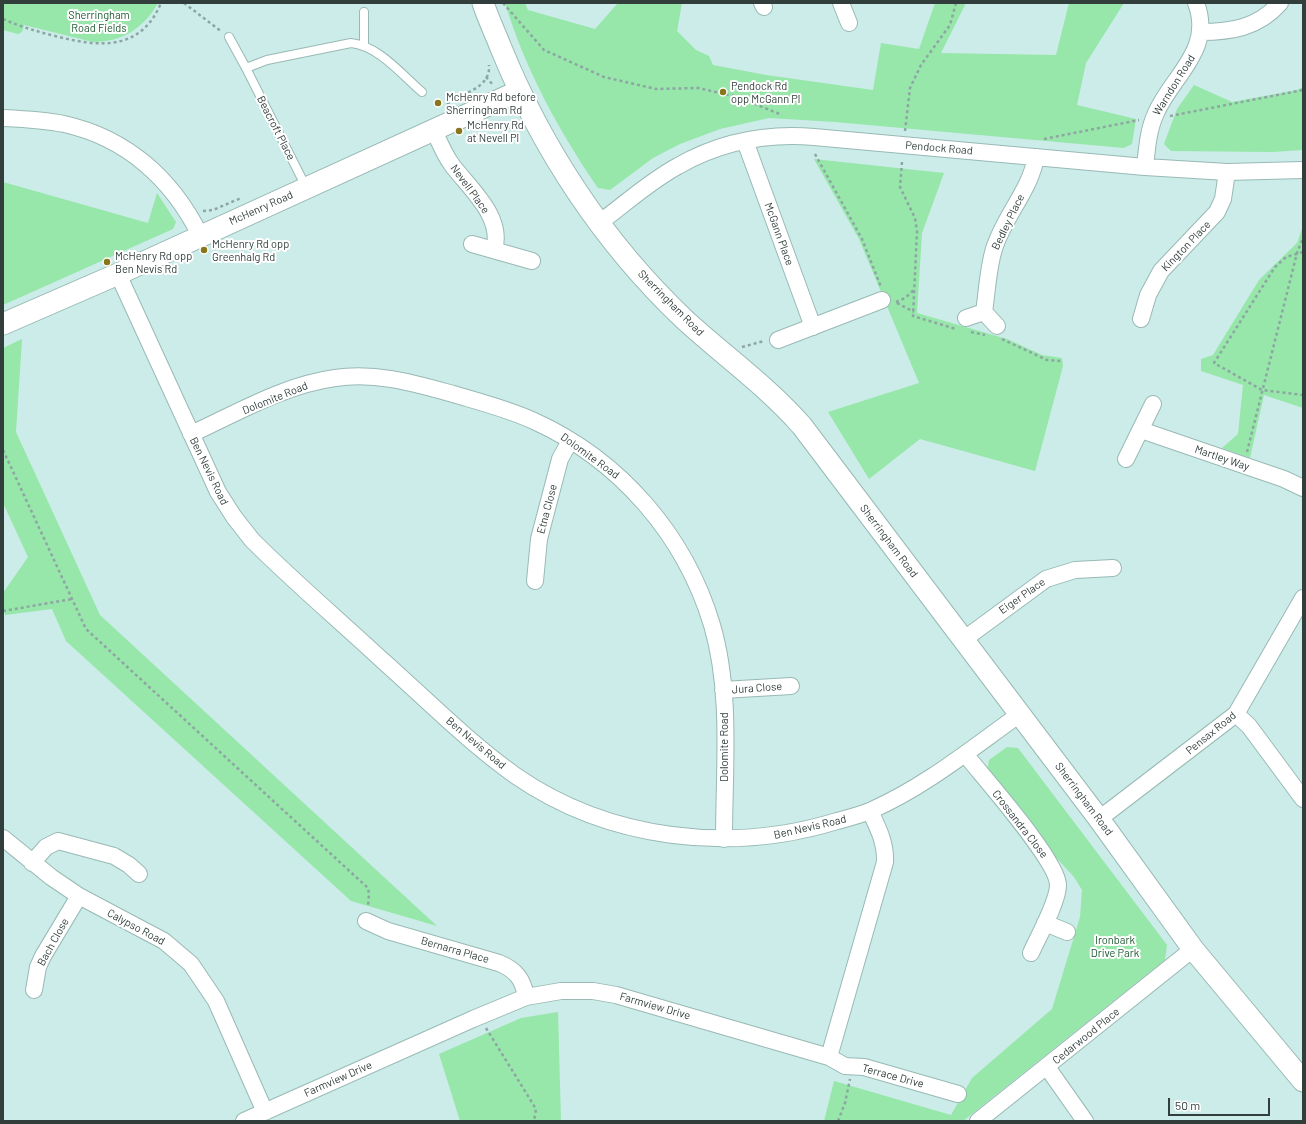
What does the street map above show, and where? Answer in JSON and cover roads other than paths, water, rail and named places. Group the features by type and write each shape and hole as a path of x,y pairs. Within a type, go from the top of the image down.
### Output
{"street":[{"name":"Sherringham Road","path":"483,3 519,91 551,151 599,223 651,286 683,318 765,388 802,426 1099,819 1193,949 1303,1081"},
{"path":"841,3 849,23"},
{"name":"Warndon Road","path":"1145,167 1149,138 1154,118 1164,97 1193,56 1200,32 1199,14 1196,3"},
{"path":"1200,32 1233,30 1251,25 1271,13 1280,3"},
{"name":"McHenry Road","path":"3,324 118,274 200,235 519,91"},
{"path":"3,118 63,124 88,131 111,141 146,164 158,175 182,203 200,235"},
{"name":"Nevell Place","path":"434,130 442,149 452,165 488,212 496,234 494,250"},
{"name":"Pendock Road","path":"599,223 678,166 717,148 745,140 771,136 801,136 1145,167 1227,172 1303,170"},
{"name":"McGann Place","path":"745,140 813,327"},
{"name":"Bedley Place","path":"984,312 994,250 1031,177 1036,157"},
{"name":"Kington Place","path":"1141,319 1148,295 1161,271 1217,212 1223,198 1227,172"},
{"path":"472,244 532,261"},
{"name":"Ben Nevis Road","path":"118,274 225,505 252,540 465,735 498,763 549,795 577,809 613,822 679,836 724,839 771,836 806,830 870,811 908,792 965,754 1020,714"},
{"path":"778,340 888,300"},
{"path":"964,326 984,312 995,334"},
{"name":"Dolomite Road","path":"191,434 295,388 334,378 370,376 405,381 497,407 533,420 570,440 600,461 626,484 652,512 679,550 699,590 713,628 723,690 724,839"},
{"path":"1126,459 1153,404"},
{"name":"Martley Way","path":"1141,430 1284,479 1303,488"},
{"name":"Etna Close","path":"535,581 539,538 560,459 570,440"},
{"name":"Eiger Place","path":"963,640 1046,579 1064,572 1075,570 1113,568"},
{"name":"Pensax Road","path":"1099,819 1236,714 1303,598"},
{"name":"Jura Close","path":"723,690 791,686"},
{"path":"1236,714 1249,726 1303,799"},
{"name":"Crossandra Close","path":"965,754 1039,847 1054,871 1058,881 1057,891 1031,954"},
{"path":"829,1057 885,862 885,851 882,836 870,811"},
{"name":"Calypso Road","path":"3,838 32,863 79,896 164,941 191,964 216,1001 266,1112"},
{"path":"32,863 46,847 58,841 114,856 129,865 139,874"},
{"name":"Bach Close","path":"34,990 38,968 43,956 79,896"},
{"name":"Bernarra Place","path":"366,921 388,931 512,968 522,981 526,997"},
{"path":"1045,923 1067,932"},
{"name":"Cedarwood Place","path":"978,1121 1193,949"},
{"name":"Farmview Drive","path":"244,1121 526,997 577,990 607,993 829,1057"},
{"name":"Terrace Drive","path":"829,1057 842,1065 864,1067 958,1094"},
{"path":"1047,1067 1085,1121"}],"lane":[{"path":"364,12 364,45"},
{"name":"Beacroft Place","path":"229,37 306,187"},
{"path":"246,68 266,60 351,43 364,45 376,52 422,92"}],"place":[{"name":"Pendock Rd opp McGann Pl","path":"723,92"},
{"name":"McHenry Rd before Sherringham Rd","path":"438,103"},
{"name":"McHenry Rd at Nevell Pl","path":"459,131"},
{"name":"McHenry Rd opp Greenhalg Rd","path":"204,250"},
{"name":"McHenry Rd opp Ben Nevis Rd","path":"107,262"}],"park label":[{"name":"Sherringham Road Fields","path":"99,21"},
{"name":"Ironbark Drive Park","path":"1115,946"}]}
